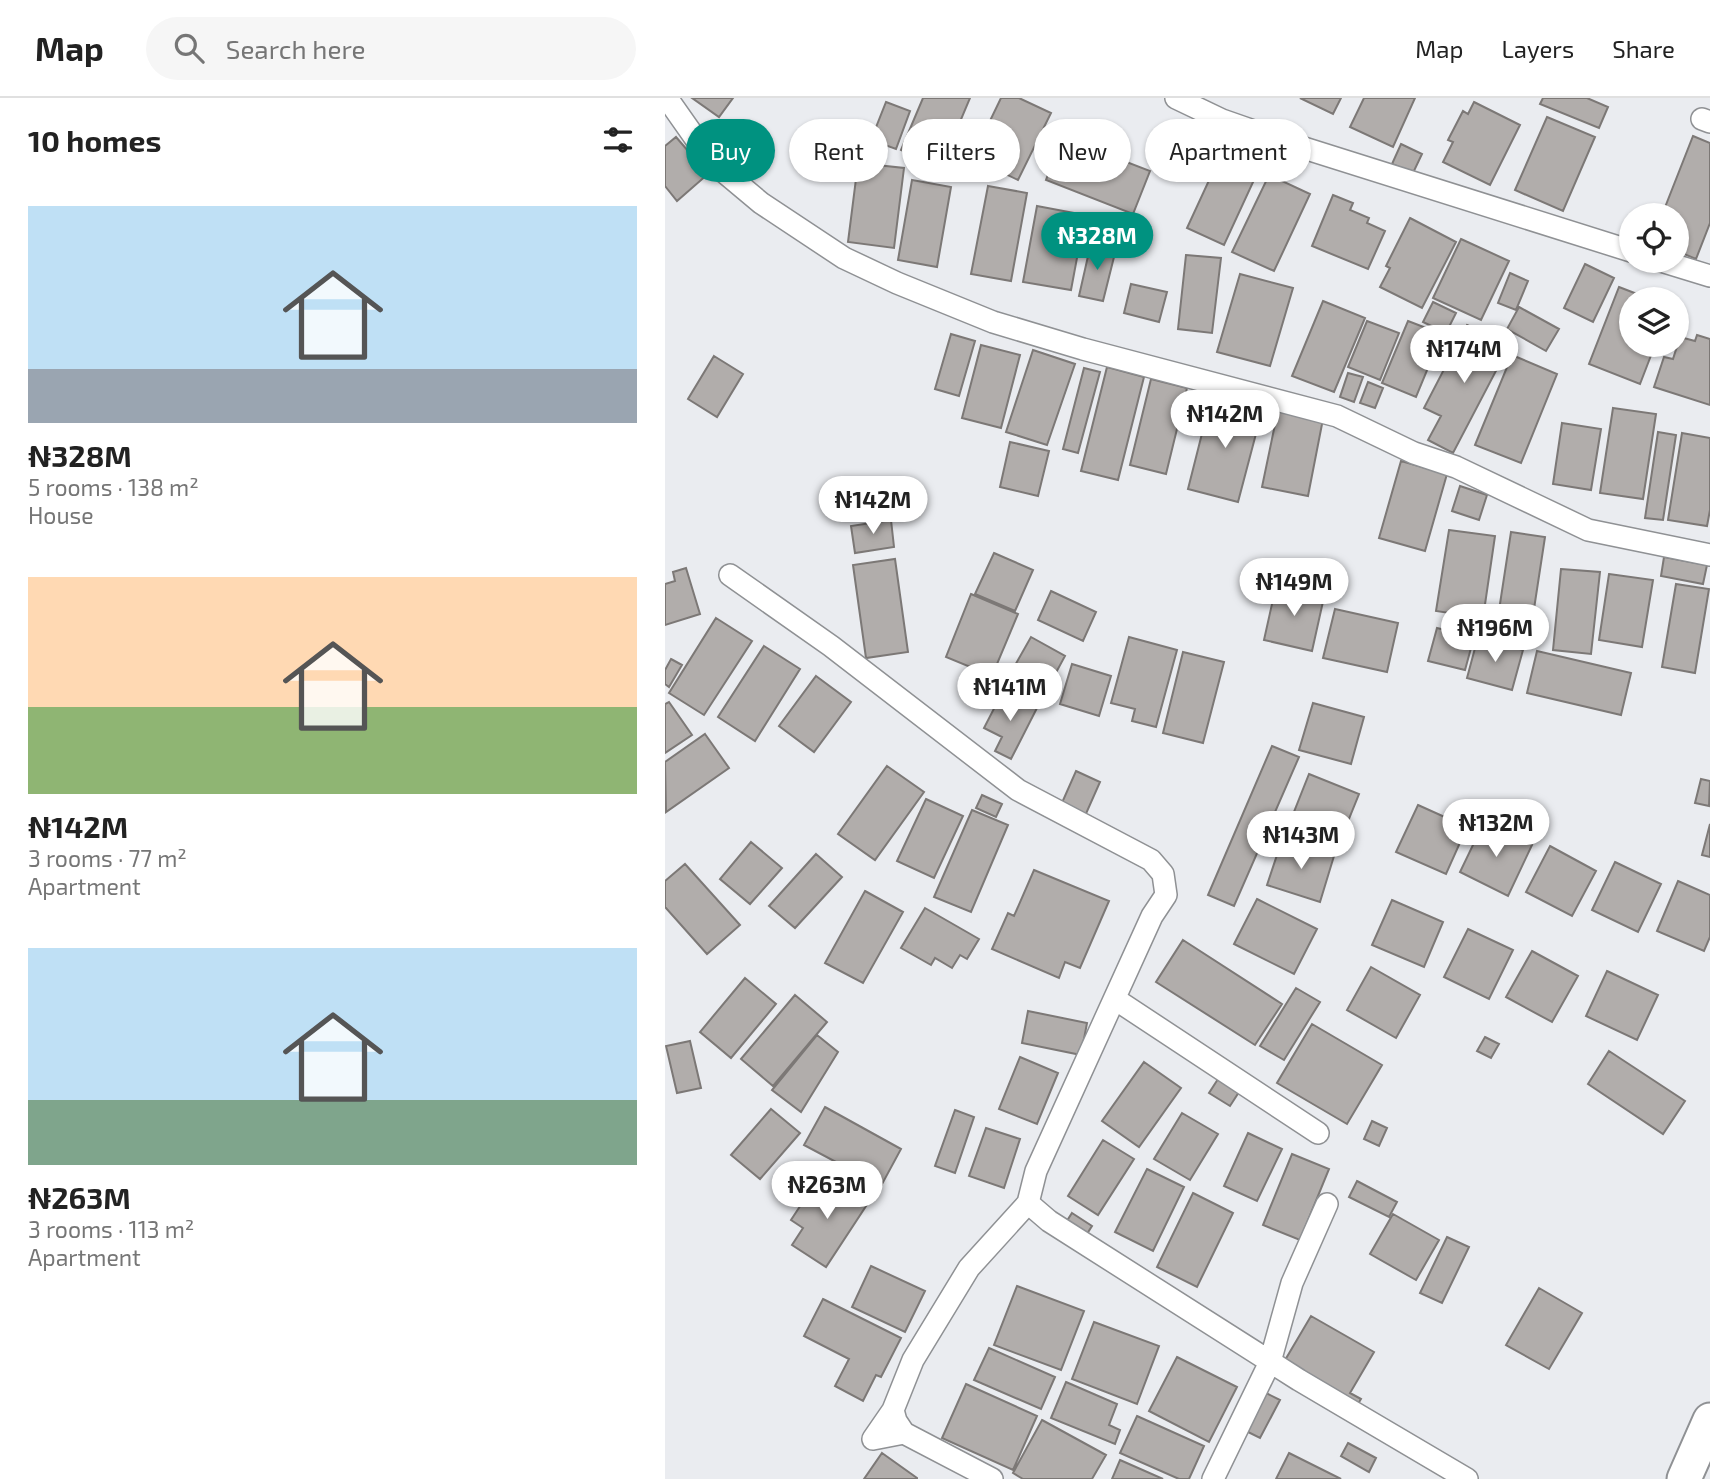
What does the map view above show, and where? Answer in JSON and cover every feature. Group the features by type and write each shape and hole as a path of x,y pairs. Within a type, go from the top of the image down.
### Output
{"main road":[{"path":"1684,1479 1710,1420"}],"street":[{"path":"667,98 712,162 761,203 844,258 897,283 993,322 1336,416 1414,453 1456,467 1588,530 1710,555"},
{"path":"1176,98 1222,120 1277,139 1619,247"},
{"path":"1689,270 1710,276"},
{"path":"730,575 831,646 1018,790 1151,860 1163,874 1166,895 1153,916 1036,1171 1028,1203 969,1268 913,1360 893,1410 873,1439 904,1433"},
{"path":"1115,999 1318,1133"},
{"path":"1028,1203 1049,1221 1270,1362 1467,1479"},
{"path":"1213,1479 1270,1362 1293,1283 1327,1204"},
{"path":"893,1410 904,1433 992,1479"}],"building":[{"path":"692,98 733,98 719,117"},
{"path":"923,98 970,98 961,119 914,119"},
{"path":"1001,98 1019,98 1051,113 1048,119 1034,119 1034,148 1020,176 1020,119 991,119"},
{"path":"1300,98 1341,98 1333,114"},
{"path":"1364,98 1415,98 1393,147 1350,127"},
{"path":"1543,98 1587,98 1608,107 1599,128 1540,104"},
{"path":"886,102 910,111 907,119 902,119 902,133 896,149 888,146 888,119 879,119"},
{"path":"1474,102 1520,125 1490,185 1443,162 1453,142 1448,140 1463,111 1468,114"},
{"path":"1547,117 1595,137 1563,211 1515,190"},
{"path":"1693,136 1710,143 1710,223 1696,259 1689,256 1689,203 1667,203"},
{"path":"676,137 686,149 686,182 699,182 677,201 665,186 665,146"},
{"path":"1401,144 1422,154 1413,173 1392,164"},
{"path":"1131,164 1145,169 1146,182 1133,214 1051,182 1131,182"},
{"path":"888,166 902,168 894,248 848,242 856,182 888,182"},
{"path":"912,182 951,187 937,267 898,260"},
{"path":"1208,182 1253,182 1224,245 1187,228"},
{"path":"1266,182 1284,182 1310,194 1274,271 1232,252"},
{"path":"988,186 1027,193 1011,281 971,274"},
{"path":"1333,195 1353,203 1350,210 1369,218 1367,223 1385,231 1368,269 1312,246"},
{"path":"1037,206 1085,215 1071,290 1023,282"},
{"path":"1410,218 1456,242 1422,308 1380,287 1390,268 1386,266"},
{"path":"1461,239 1509,261 1481,320 1433,298"},
{"path":"1091,243 1116,249 1103,301 1079,296"},
{"path":"1186,255 1221,258 1212,333 1178,329"},
{"path":"1585,264 1614,278 1593,322 1564,308"},
{"path":"1510,273 1528,281 1516,310 1498,303"},
{"path":"1240,274 1293,288 1270,366 1217,352"},
{"path":"1131,284 1167,292 1159,322 1124,313"},
{"path":"1619,287 1619,357 1650,357 1640,384 1589,364"},
{"path":"1323,301 1365,318 1334,392 1292,376"},
{"path":"1433,302 1456,313 1446,333 1423,322"},
{"path":"1519,307 1559,329 1546,351 1507,329"},
{"path":"1367,321 1399,333 1380,380 1348,367"},
{"path":"1408,321 1442,334 1416,397 1382,383"},
{"path":"1467,325 1509,346 1453,453 1428,440 1441,416 1424,408"},
{"path":"951,334 975,341 959,396 935,389"},
{"path":"1697,335 1710,339 1710,405 1654,387 1664,357 1689,357 1689,339 1695,341"},
{"path":"981,345 1020,355 1001,428 962,418"},
{"path":"1033,350 1075,364 1047,445 1006,432"},
{"path":"1512,355 1557,374 1521,463 1475,445"},
{"path":"714,356 743,374 717,417 688,399"},
{"path":"1107,367 1144,377 1118,480 1081,471"},
{"path":"1084,368 1100,372 1078,453 1063,449"},
{"path":"1348,373 1363,377 1354,402 1340,397"},
{"path":"1151,379 1187,388 1166,474 1130,465"},
{"path":"1368,382 1383,388 1375,408 1360,403"},
{"path":"1211,398 1262,411 1238,502 1188,489"},
{"path":"1613,408 1656,414 1643,499 1600,493"},
{"path":"1278,410 1323,419 1308,496 1262,487"},
{"path":"1562,423 1601,429 1591,490 1553,484"},
{"path":"1658,432 1676,435 1663,520 1645,518"},
{"path":"1682,433 1710,438 1710,510 1707,526 1668,520"},
{"path":"1010,442 1049,451 1038,496 1000,487"},
{"path":"1401,461 1447,474 1425,551 1379,538"},
{"path":"1460,486 1487,495 1479,520 1452,511"},
{"path":"891,520 894,547 855,553 851,526"},
{"path":"1449,530 1495,536 1483,618 1436,611"},
{"path":"1511,532 1545,537 1530,635 1496,630"},
{"path":"994,553 1033,570 1015,611 975,594"},
{"path":"1664,557 1707,565 1703,584 1661,576"},
{"path":"895,559 908,652 866,658 853,565"},
{"path":"686,568 700,614 665,625 665,584 675,581 673,572"},
{"path":"1561,569 1600,572 1591,654 1553,650"},
{"path":"1609,574 1653,580 1642,647 1599,640"},
{"path":"1676,584 1709,589 1695,673 1662,667"},
{"path":"1276,586 1324,597 1312,651 1264,640"},
{"path":"1051,591 1096,612 1083,641 1038,620"},
{"path":"971,594 1018,614 992,676 946,657"},
{"path":"1335,609 1398,623 1387,672 1323,658"},
{"path":"716,618 752,641 704,715 669,693"},
{"path":"1437,628 1474,637 1465,670 1428,661"},
{"path":"1031,637 1065,656 1045,693 1010,674"},
{"path":"1129,637 1177,650 1156,727 1132,721 1135,709 1111,703"},
{"path":"1478,637 1523,650 1512,690 1467,678"},
{"path":"764,646 800,669 755,741 718,717"},
{"path":"1537,651 1631,673 1621,715 1527,693"},
{"path":"1183,652 1224,662 1203,743 1163,733"},
{"path":"671,659 682,665 669,687 665,684 665,670"},
{"path":"1072,664 1111,676 1099,716 1060,704"},
{"path":"816,676 851,702 814,752 779,726"},
{"path":"1003,691 1037,708 1011,759 995,751 1002,737 984,728"},
{"path":"669,702 692,735 665,753 665,704"},
{"path":"1313,703 1364,717 1351,764 1299,750"},
{"path":"705,734 729,768 666,812 665,762"},
{"path":"1272,746 1299,757 1234,906 1208,895"},
{"path":"887,766 924,792 875,860 838,834"},
{"path":"1076,771 1100,782 1085,816 1061,805"},
{"path":"1309,774 1359,794 1340,841 1290,822"},
{"path":"1701,779 1710,781 1709,806 1695,803"},
{"path":"982,795 1002,804 996,817 976,808"},
{"path":"926,799 963,816 934,878 897,861"},
{"path":"1418,805 1467,827 1446,874 1396,852"},
{"path":"972,810 1008,825 971,912 934,897"},
{"path":"1484,822 1532,845 1508,896 1460,872"},
{"path":"1710,824 1710,857 1702,855"},
{"path":"1282,840 1334,856 1320,902 1267,885"},
{"path":"751,842 782,868 750,904 720,879"},
{"path":"1550,846 1596,871 1572,916 1526,892"},
{"path":"816,854 842,877 795,928 769,906"},
{"path":"1615,862 1661,884 1638,932 1592,910"},
{"path":"685,864 740,925 707,954 665,907 665,881"},
{"path":"1034,870 1109,901 1080,968 1065,962 1059,978 992,949 1008,913 1014,916"},
{"path":"1678,881 1710,895 1710,937 1704,951 1657,931"},
{"path":"865,891 903,912 863,983 825,963"},
{"path":"1257,899 1317,929 1294,974 1234,944"},
{"path":"1392,900 1443,922 1424,967 1372,945"},
{"path":"925,908 979,939 967,959 960,955 952,968 935,958 931,965 901,948"},
{"path":"1468,929 1513,950 1489,999 1444,977"},
{"path":"1183,940 1282,1004 1255,1045 1156,982"},
{"path":"1532,951 1578,976 1552,1022 1506,997"},
{"path":"1371,967 1420,995 1396,1038 1347,1010"},
{"path":"1607,971 1658,995 1637,1040 1586,1016"},
{"path":"745,978 776,1004 731,1058 700,1032"},
{"path":"1296,988 1320,1002 1284,1060 1260,1046"},
{"path":"795,995 827,1022 773,1086 741,1059"},
{"path":"1028,1011 1087,1023 1081,1055 1022,1043"},
{"path":"1312,1024 1382,1065 1347,1124 1277,1083"},
{"path":"817,1035 838,1052 801,1112 772,1090"},
{"path":"1485,1037 1499,1044 1491,1058 1477,1051"},
{"path":"690,1041 701,1088 677,1093 666,1046"},
{"path":"1609,1051 1685,1101 1663,1134 1588,1084"},
{"path":"1020,1057 1058,1073 1037,1124 999,1109"},
{"path":"1144,1062 1181,1088 1139,1147 1102,1121"},
{"path":"1218,1079 1239,1092 1230,1106 1209,1093"},
{"path":"825,1107 901,1149 881,1186 804,1145"},
{"path":"771,1109 800,1133 760,1179 731,1155"},
{"path":"955,1110 974,1117 955,1173 935,1166"},
{"path":"1182,1113 1218,1134 1190,1180 1154,1159"},
{"path":"1372,1121 1387,1128 1379,1146 1364,1139"},
{"path":"986,1128 1020,1139 1004,1188 969,1176"},
{"path":"1248,1133 1282,1149 1257,1201 1224,1186"},
{"path":"1103,1140 1134,1159 1098,1215 1068,1196"},
{"path":"1292,1154 1329,1169 1300,1240 1263,1225"},
{"path":"1147,1169 1184,1187 1153,1251 1115,1232"},
{"path":"840,1180 870,1200 826,1267 792,1245 803,1228 791,1220 814,1185 830,1195"},
{"path":"1357,1181 1397,1202 1389,1217 1349,1197"},
{"path":"1193,1193 1233,1213 1197,1287 1157,1267"},
{"path":"1072,1213 1092,1226 1083,1240 1063,1227"},
{"path":"1393,1214 1439,1240 1416,1280 1370,1254"},
{"path":"1447,1237 1469,1247 1442,1303 1420,1293"},
{"path":"871,1266 925,1291 905,1332 852,1307"},
{"path":"1017,1286 1084,1311 1061,1370 994,1345"},
{"path":"1539,1288 1582,1313 1549,1369 1506,1345"},
{"path":"823,1299 901,1338 881,1377 876,1375 863,1401 835,1386 849,1359 804,1336"},
{"path":"1311,1316 1374,1352 1350,1393 1361,1399 1355,1409 1281,1367"},
{"path":"1094,1322 1159,1346 1137,1404 1072,1379"},
{"path":"989,1348 1055,1377 1041,1409 974,1380"},
{"path":"1177,1357 1237,1387 1209,1442 1149,1411"},
{"path":"1066,1382 1117,1404 1109,1425 1120,1430 1115,1444 1051,1418"},
{"path":"966,1384 1037,1416 1013,1470 942,1438"},
{"path":"1266,1393 1280,1400 1260,1438 1246,1431"},
{"path":"1137,1416 1204,1446 1189,1479 1179,1479 1120,1453"},
{"path":"1042,1420 1106,1455 1092,1479 1023,1479 1013,1473"},
{"path":"1348,1443 1376,1458 1369,1472 1341,1456"},
{"path":"882,1453 917,1478 917,1479 864,1479"},
{"path":"1289,1453 1341,1479 1276,1479"},
{"path":"1120,1460 1163,1479 1112,1479"}]}
